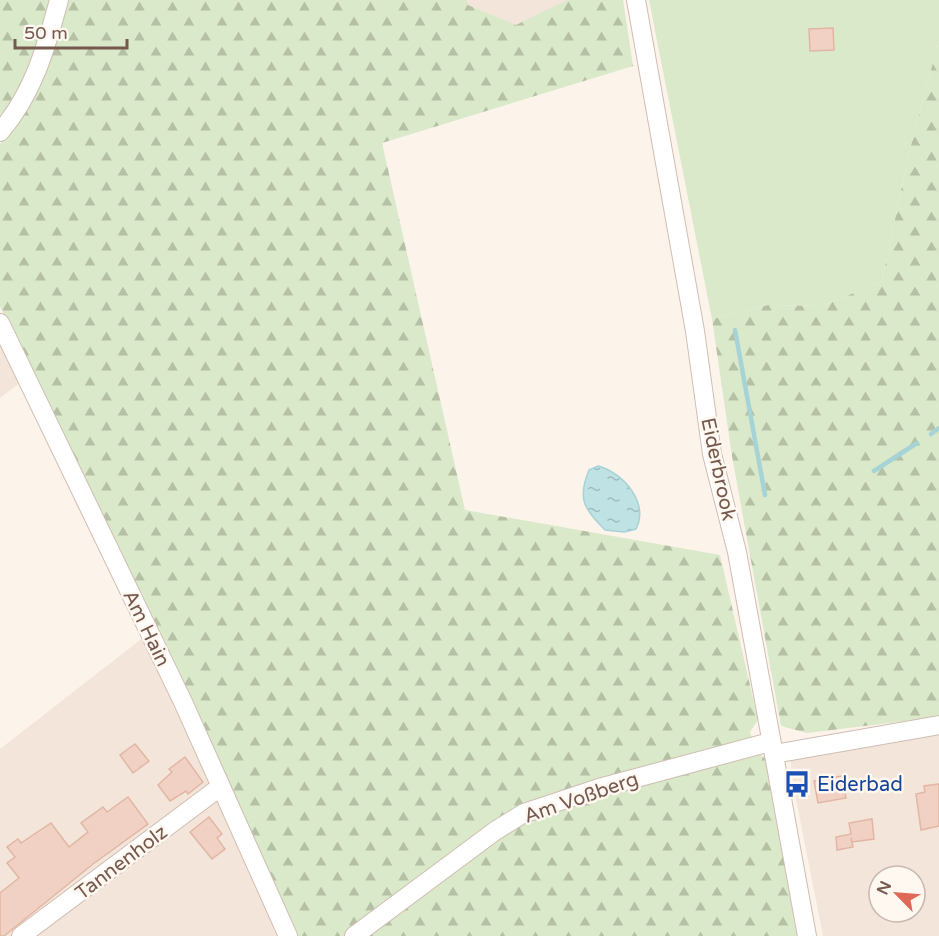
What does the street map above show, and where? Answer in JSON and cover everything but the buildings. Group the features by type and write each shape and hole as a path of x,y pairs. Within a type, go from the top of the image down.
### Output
{"street":[{"path":"0,132 21,105 37,73 59,0"},
{"name":"Eiderbrook","path":"636,0 695,331 712,454 737,552 807,936"},
{"name":"Am Hain","path":"0,322 183,702 288,936"},
{"name":"Am Voßberg","path":"354,936 495,831 524,813 599,788 772,748 939,725"},
{"name":"Tannenholz","path":"21,936 220,787"}],"shaded area":[{"path":"467,0 567,0 516,26 468,5"},
{"path":"0,323 26,378 0,398"},
{"path":"149,633 288,936 0,936 0,749"},
{"path":"939,731 939,936 823,936 794,789 790,756"}],"green space":[{"path":"0,0 54,0 28,76 11,103 0,115"},
{"path":"65,0 467,0 468,5 516,25 567,0 623,0 633,66 382,143 465,510 720,555 758,720 750,732 756,751 766,759 800,936 294,936 188,694 0,306 0,144 22,119 47,65"},
{"path":"649,0 939,0 939,40 909,153 882,281 823,306 768,305 712,319"},
{"path":"939,40 939,717 807,733 781,726 732,456 712,319 768,305 823,306 882,281 909,153"}],"water":[{"path":"598,466 617,475 632,490 639,509 636,529 624,532 605,530 592,516 585,503 583,489 589,470"}],"waterway":[{"path":"735,330 765,495"},
{"path":"931,434 939,428"},
{"path":"874,471 917,443"}],"place":[{"name":"Eiderbad","path":"797,784"}]}
